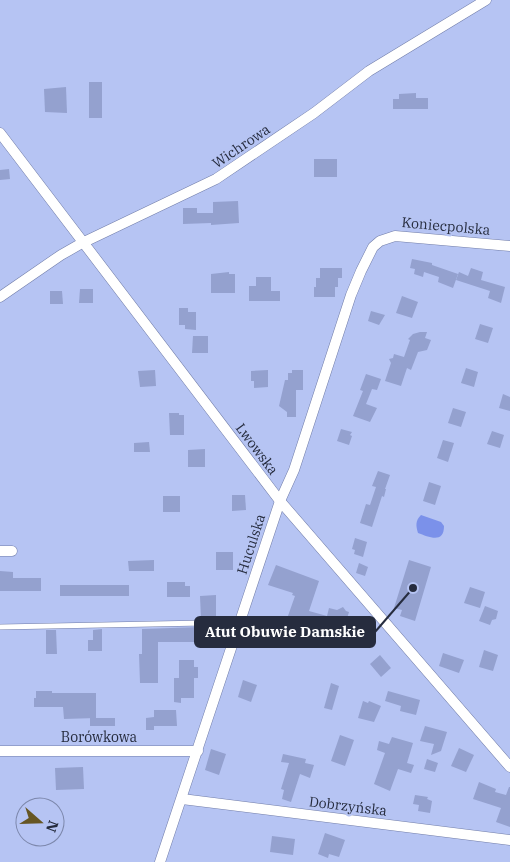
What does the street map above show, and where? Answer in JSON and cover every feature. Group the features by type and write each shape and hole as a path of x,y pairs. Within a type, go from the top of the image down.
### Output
{"street":[{"name":"Wichrowa","path":"0,297 61,255 82,243 216,179 314,113 369,72 486,0"},
{"name":"Lwowska","path":"0,133 280,501 510,767"},
{"name":"Koniecpolska","path":"380,241 395,236 510,246"},
{"name":"Huculska","path":"160,862 280,501 294,470 355,287 368,256 380,241"},
{"path":"0,551 12,551"},
{"name":"Borówkowa","path":"0,751 198,751"},
{"name":"Dobrzyńska","path":"182,799 510,840"}],"lane":[{"path":"0,627 204,623 238,627"}],"water":[{"path":"421,515 441,522 444,526 443,532 439,537 435,538 418,533 417,524"}],"building":[{"path":"89,82 102,82 102,118 89,118"},
{"path":"66,87 67,113 45,112 44,89"},
{"path":"416,93 416,98 428,98 428,109 393,109 393,99 399,99 399,94"},
{"path":"314,159 337,159 337,177 314,177"},
{"path":"9,169 10,179 0,180 0,170"},
{"path":"238,201 239,223 183,224 183,208 197,208 197,213 213,213 213,202"},
{"path":"412,259 432,263 432,265 458,274 453,288 438,282 439,277 424,272 423,277 414,274 415,269 410,268"},
{"path":"320,268 342,268 342,278 338,278 338,287 335,287 335,297 314,297 316,278 320,278"},
{"path":"471,268 483,272 481,280 505,287 501,303 488,298 490,291 456,280 459,272 468,276"},
{"path":"229,272 229,274 235,274 235,293 211,293 211,274"},
{"path":"256,277 271,277 271,291 280,291 280,301 249,301 249,286 256,286"},
{"path":"80,289 93,289 93,303 79,303"},
{"path":"50,291 62,291 63,304 50,304"},
{"path":"402,296 418,302 412,318 396,313"},
{"path":"179,308 188,308 188,312 196,312 196,330 185,329 185,325 179,325"},
{"path":"371,311 385,315 379,325 368,321"},
{"path":"480,324 493,328 488,343 475,339"},
{"path":"427,332 425,338 431,340 427,350 418,352 411,370 407,368 401,386 385,381 391,363 389,359 393,358 394,354 404,357 410,340 408,339 413,334"},
{"path":"193,336 208,336 208,353 192,353"},
{"path":"466,368 478,372 474,387 461,383"},
{"path":"155,370 156,386 140,387 138,371"},
{"path":"268,370 268,387 254,388 254,381 251,381 251,371"},
{"path":"292,370 303,370 303,390 296,390 296,417 287,417 287,412 279,406 285,380 288,380 288,373 292,373"},
{"path":"366,374 381,379 377,390 372,389 366,404 377,408 370,422 353,416 363,391 360,390"},
{"path":"503,394 510,397 510,411 499,408"},
{"path":"453,408 466,412 461,427 448,423"},
{"path":"169,413 184,415 184,435 170,435"},
{"path":"341,429 352,432 349,445 337,441"},
{"path":"492,431 504,435 500,448 487,444"},
{"path":"443,440 454,443 448,462 437,458"},
{"path":"149,442 150,452 134,452 134,443"},
{"path":"205,449 205,467 188,467 188,450"},
{"path":"378,471 390,475 384,497 382,496 372,527 360,523 366,504 370,505 376,487 372,486"},
{"path":"429,482 441,486 435,505 423,501"},
{"path":"232,495 245,495 246,510 232,511"},
{"path":"163,496 180,496 180,512 163,512"},
{"path":"355,538 367,542 363,557 354,554 355,550 352,549"},
{"path":"216,552 233,552 233,570 216,570"},
{"path":"154,560 154,571 129,571 128,561"},
{"path":"409,560 431,567 415,621 400,616 402,610 394,608"},
{"path":"359,563 368,567 365,576 356,573"},
{"path":"276,565 319,581 309,611 327,616 329,608 337,610 343,607 349,612 344,628 325,625 324,627 304,621 300,635 283,630 295,596 292,595 293,593 268,585"},
{"path":"0,571 13,572 13,578 41,578 41,591 0,591"},
{"path":"167,582 185,582 185,586 190,586 190,597 167,597"},
{"path":"60,585 129,585 129,596 60,596"},
{"path":"470,587 485,592 480,608 464,603"},
{"path":"216,595 216,620 201,619 200,596"},
{"path":"485,606 498,611 496,619 492,620 490,625 479,621"},
{"path":"258,616 272,620 265,642 251,638"},
{"path":"200,627 200,642 158,642 158,683 140,683 139,654 142,654 142,629"},
{"path":"102,629 102,651 88,651 88,640 93,640 93,630"},
{"path":"46,630 56,630 57,654 46,654"},
{"path":"484,650 498,655 493,671 479,667"},
{"path":"443,653 464,660 459,673 439,666"},
{"path":"380,655 391,668 381,677 370,664"},
{"path":"179,660 194,660 194,667 198,667 198,678 194,678 194,698 181,698 181,703 174,702 174,678 179,678"},
{"path":"243,680 257,685 251,702 238,697"},
{"path":"331,683 339,686 332,710 324,708"},
{"path":"36,691 96,693 96,718 64,719 63,707 34,707"},
{"path":"388,691 420,700 416,715 400,711 401,706 385,701"},
{"path":"363,701 368,703 369,701 381,706 374,722 358,718"},
{"path":"154,710 176,710 177,726 154,726 154,730 146,730 146,718 154,717"},
{"path":"90,718 115,718 115,726 90,726"},
{"path":"425,726 447,732 441,751 431,755 434,744 420,741"},
{"path":"340,735 354,740 345,766 331,761"},
{"path":"392,737 413,743 407,763 414,765 411,773 398,769 390,791 374,784 385,753 377,750 379,741 389,744"},
{"path":"459,748 474,755 466,772 451,766"},
{"path":"211,749 226,754 219,775 205,770"},
{"path":"283,754 306,759 305,763 314,765 310,778 300,774 291,802 282,799 284,790 281,789 289,763 281,762"},
{"path":"427,759 438,763 435,772 424,769"},
{"path":"83,767 84,789 56,790 55,768"},
{"path":"479,782 496,789 495,792 506,795 510,787 510,827 496,822 501,808 473,799"},
{"path":"415,795 428,797 427,799 432,801 430,813 418,811 419,805 413,804"},
{"path":"325,833 345,840 339,857 329,854 328,858 318,854"},
{"path":"272,836 295,839 293,855 270,852"}],"place":[{"name":"Atut Obuwie Damskie","path":"413,588"}]}
